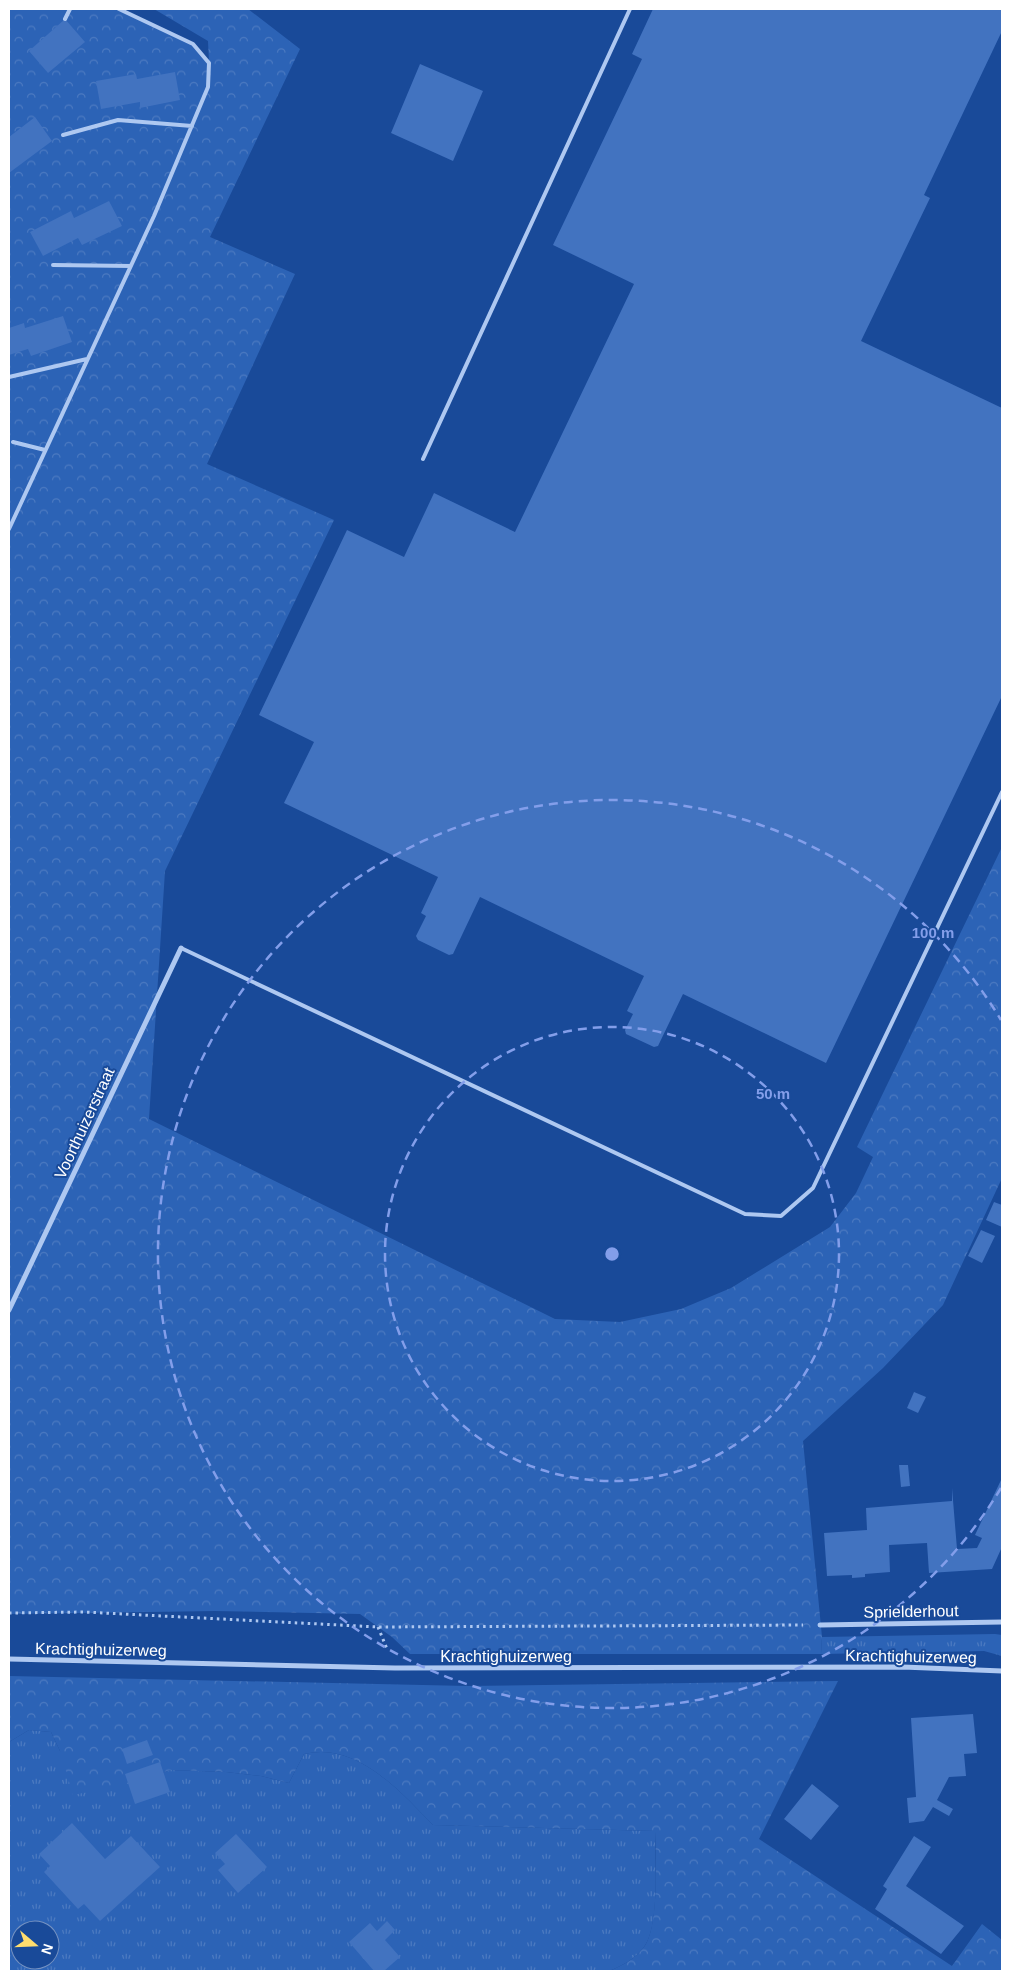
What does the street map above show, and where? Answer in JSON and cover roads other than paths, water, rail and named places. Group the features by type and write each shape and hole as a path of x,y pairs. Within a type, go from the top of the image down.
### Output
{"street":[{"name":"Voorthuizerstraat","path":"9,1310 181,948"},
{"name":"Sprielderhout","path":"820,1625 1002,1622"},
{"name":"Krachtighuizerweg","path":"9,1659 405,1668 903,1667 1002,1671"}],"lane":[{"path":"65,19 70,9"},
{"path":"9,526 131,266 208,87 209,63 193,44 119,9"},
{"path":"423,458 630,9"},
{"path":"63,135 118,120 192,126"},
{"path":"53,265 131,266"},
{"path":"9,377 88,359"},
{"path":"13,442 46,450"},
{"path":"181,948 745,1214 781,1216 813,1188 1002,792"}]}
